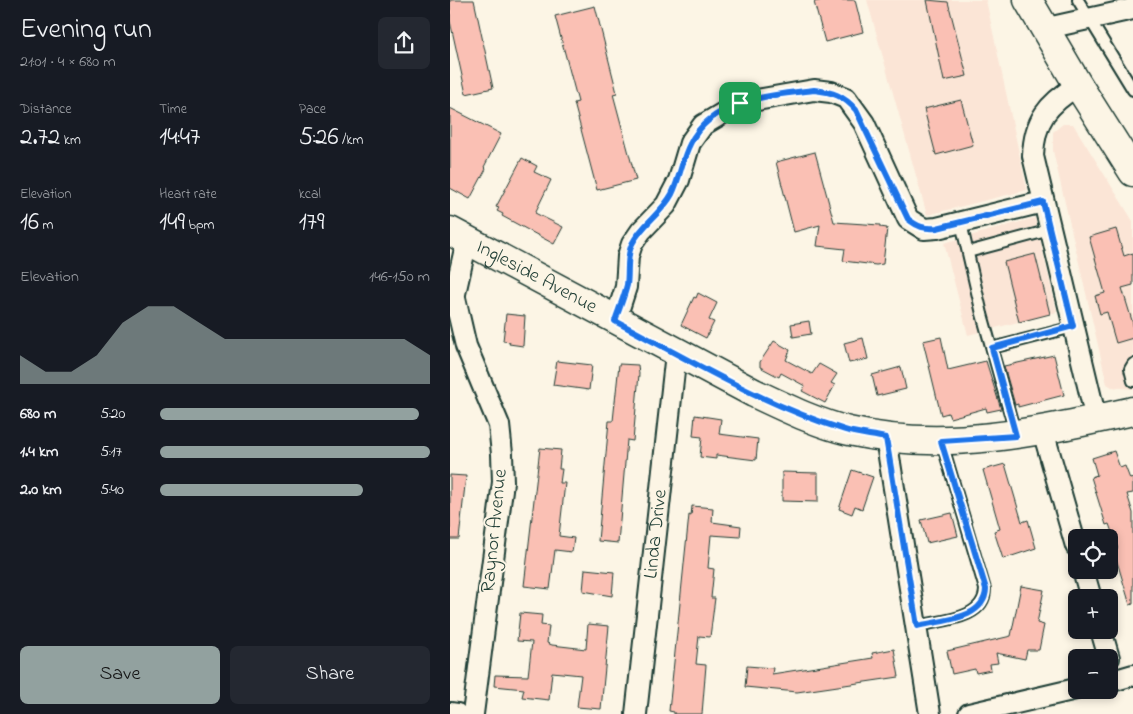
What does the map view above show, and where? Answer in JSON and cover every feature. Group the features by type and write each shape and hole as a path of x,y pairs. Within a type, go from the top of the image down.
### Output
{"main road":[{"path":"1028,0 1043,29 1133,172"},
{"name":"Ingleside Avenue","path":"459,236 615,321 754,393 802,414 847,430 886,438 941,441 1016,436 1133,411"}],"street":[{"path":"1043,29 1133,9"},
{"path":"1078,86 1057,98 1038,124 1033,140 1033,156 1096,419"},
{"path":"615,321 626,287 628,256 632,244 641,231 666,205 679,180 690,143 704,125 740,103 814,90 831,92 846,98 864,122 908,219 924,229 961,223 1043,202"},
{"path":"450,315 454,294 459,236"},
{"name":"Raynor Avenue","path":"454,294 466,346 499,425 502,454 503,482 473,714"},
{"name":"Linda Drive","path":"636,714 676,353"},
{"path":"1043,431 1071,529"},
{"path":"886,438 930,714"},
{"path":"969,714 1068,691"},
{"path":"450,712 457,714"}],"lane":[{"path":"1078,0 1133,90"},
{"path":"961,223 1016,436"},
{"path":"968,252 1050,230"},
{"path":"992,348 1073,326"},
{"path":"1133,364 1130,369 1133,381"},
{"path":"917,626 969,614 980,608 985,599 986,589 941,441"}],"shaded area":[{"path":"867,0 986,0 1027,190 927,215"},
{"path":"1063,124 1073,124 1133,221 1133,389 1112,387 1107,384 1053,151 1053,132"},
{"path":"1035,218 1057,312 968,335 944,243"}],"building":[{"path":"450,0 474,0 493,88 466,94 450,21"},
{"path":"823,0 855,0 863,32 825,42 814,2"},
{"path":"927,0 948,2 967,76 944,81"},
{"path":"595,6 617,93 613,94 636,180 597,190 574,103 578,102 555,16"},
{"path":"961,100 973,145 936,155 924,109"},
{"path":"450,108 501,134 484,167 486,169 470,199 450,188"},
{"path":"815,152 834,222 880,225 880,227 887,228 883,264 876,265 843,261 845,249 817,246 820,225 794,232 776,162"},
{"path":"522,158 537,166 534,172 551,180 535,213 563,227 554,244 502,216 503,214 497,211 499,208 496,207"},
{"path":"1116,229 1124,256 1133,253 1133,285 1122,288 1133,324 1133,338 1116,343 1107,312 1100,314 1095,296 1105,293 1089,237"},
{"path":"1035,254 1050,314 1019,322 1004,262"},
{"path":"698,293 717,303 709,320 714,322 706,338 681,325 694,297 696,298"},
{"path":"506,314 525,316 523,346 503,341"},
{"path":"809,321 811,334 793,337 791,324"},
{"path":"941,337 948,370 986,361 1001,409 987,412 986,408 950,418 948,413 941,415 923,341"},
{"path":"863,338 868,359 849,363 844,343"},
{"path":"774,341 790,350 786,360 812,374 819,364 837,374 831,383 835,385 825,403 802,391 805,386 781,373 779,377 760,367 760,362"},
{"path":"1054,355 1064,395 1018,407 1018,404 1015,405 1004,366"},
{"path":"557,361 592,365 589,390 553,385"},
{"path":"619,364 638,365 639,374 633,441 627,440 618,543 598,541 609,421 613,421"},
{"path":"901,367 906,389 877,396 872,375"},
{"path":"695,415 721,419 719,434 758,439 756,460 716,455 716,459 700,457 702,437 693,436"},
{"path":"540,448 561,450 559,469 562,469 560,483 565,483 559,536 574,538 572,552 555,550 550,589 524,586"},
{"path":"1114,451 1120,468 1125,466 1130,479 1133,478 1133,493 1127,494 1133,513 1133,604 1130,605 1118,565 1118,529 1111,529 1109,524 1106,525 1091,477 1097,475 1092,458"},
{"path":"1005,464 1022,522 1028,520 1036,548 1003,559 994,531 1000,529 983,470"},
{"path":"852,470 873,477 862,509 855,506 852,514 839,509"},
{"path":"782,472 818,473 818,502 782,501"},
{"path":"450,475 466,476 459,539 450,539"},
{"path":"692,506 713,508 712,522 741,526 740,537 711,535 708,568 714,569 711,598 715,598 710,637 699,636 696,664 706,665 702,714 674,714 674,712 669,711 689,515 691,516"},
{"path":"952,513 958,536 927,543 921,520"},
{"path":"585,569 614,572 612,596 583,591"},
{"path":"1021,586 1044,590 1037,623 1044,625 1039,650 1027,650 1025,659 996,653 998,663 990,664 991,670 976,673 975,669 952,674 947,651 1011,636"},
{"path":"520,613 542,615 541,625 549,626 547,643 552,645 586,649 588,624 609,626 601,709 577,707 581,675 552,672 549,700 522,697 524,689 494,686 495,675 528,676 532,642 517,641"},
{"path":"894,649 899,677 797,692 745,687 747,666 773,668 772,674 873,658 872,653"}],"route":[{"path":"814,90 831,92 846,98 864,122 908,219 924,229 937,228 1043,202 1073,326 992,348 1016,436 941,441 986,589 985,599 980,608 969,614 917,626 886,438 847,430 802,414 754,393 615,321 626,287 629,271 628,256 632,244 641,231 666,205 679,180 690,143 704,125 720,113 740,103 814,90"}]}
